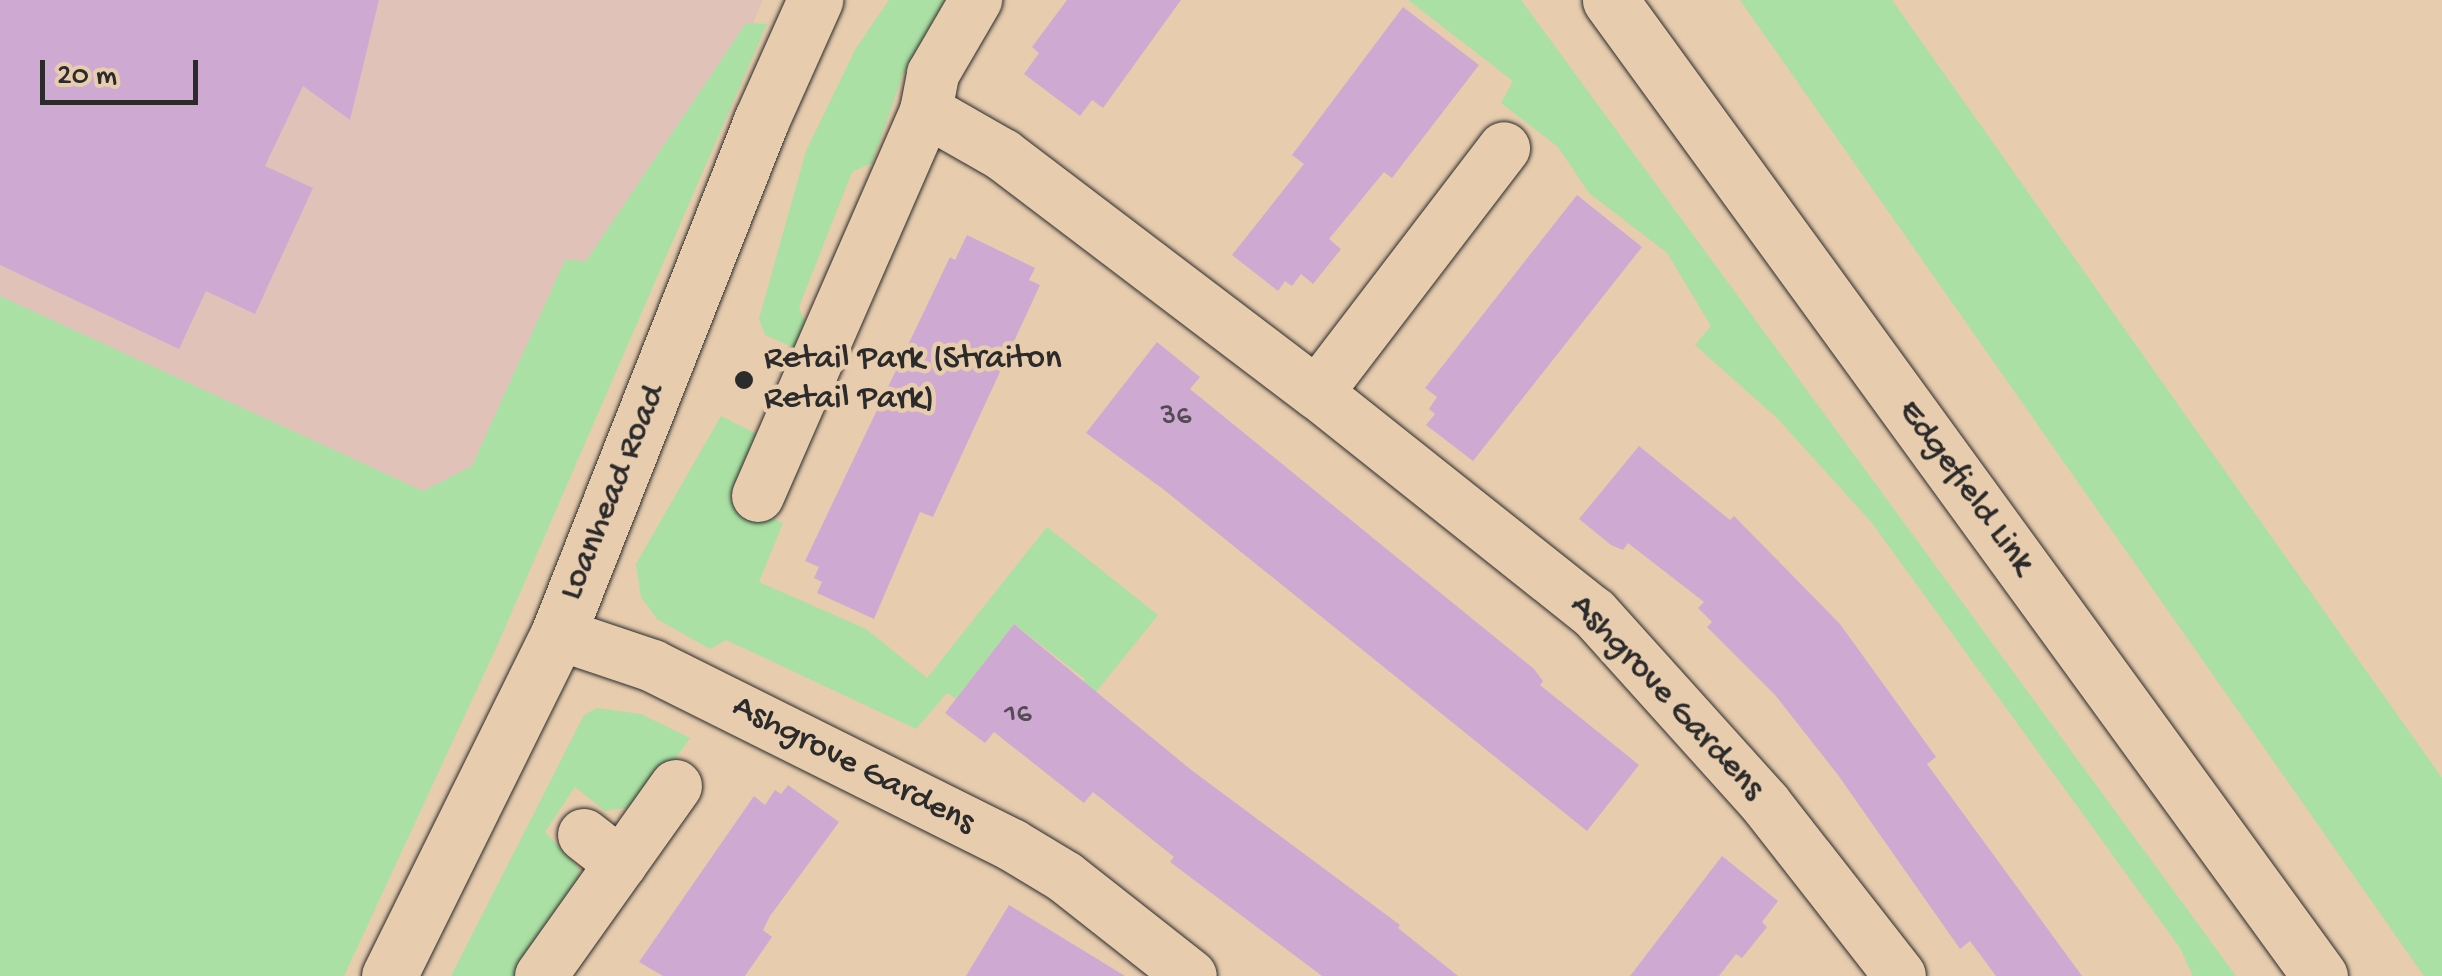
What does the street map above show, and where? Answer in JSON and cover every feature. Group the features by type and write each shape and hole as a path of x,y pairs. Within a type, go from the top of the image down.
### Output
{"street":[{"name":"Loanhead Road","path":"389,976 558,634 761,121 816,0"},
{"path":"758,496 926,111 934,74 976,0"},
{"name":"Edgefield Link","path":"1610,0 2320,976"},
{"name":"Ashgrove Gardens","path":"926,111 1003,155 1318,393 1594,613 1766,804 1885,970"},
{"path":"1318,393 1504,148"},
{"name":"Ashgrove Gardens","path":"558,634 652,666 1012,846 1065,877 1180,973"},
{"path":"541,976 602,850 676,786"}],"shaded area":[{"path":"0,0 763,0 523,567 0,338"}],"green space":[{"path":"889,0 945,0 902,77 872,163 852,172 799,307 807,328 797,349 765,335 759,319 806,151 856,48"},
{"path":"1408,0 1521,0 2236,976 2193,976 2180,948 1872,523 1777,418 1695,345 1711,326 1667,253 1589,193 1558,147 1501,103 1513,81"},
{"path":"1740,0 1892,0 2442,778 2442,976 2424,976"},
{"path":"746,23 767,24 497,646 344,976 0,976 0,296 423,491 472,466 565,260 586,261"},
{"path":"721,416 759,435 729,499 783,523 759,582 866,629 927,678 1047,527 1158,615 1076,717 1064,708 1085,679 1014,624 956,699 947,693 916,729 726,640 710,649 657,619 641,597 636,564"},
{"path":"597,708 641,714 690,738 655,789 631,807 605,811 575,787 545,832 579,868 577,888 518,976 451,976 584,715"}],"building":[{"path":"0,0 379,0 350,120 303,86 265,166 313,188 255,314 206,291 179,349 0,265"},
{"path":"1067,0 1181,0 1103,108 1092,100 1080,116 1024,74 1039,53 1032,47"},
{"path":"1403,7 1479,65 1392,178 1384,172 1329,239 1341,249 1313,284 1301,274 1292,286 1285,281 1278,291 1232,255 1304,164 1292,155"},
{"path":"1577,195 1642,247 1473,461 1426,425 1435,414 1429,409 1437,397 1425,388"},
{"path":"967,235 1035,268 1029,280 1040,285 933,517 920,512 874,619 817,593 822,582 814,578 819,567 805,561 950,257 955,260"},
{"path":"1157,342 1200,377 1190,389 1534,669 1543,681 1540,685 1639,765 1587,831 1163,489 1086,433"},
{"path":"1639,446 1730,520 1734,516 1840,624 1936,757 1927,764 2082,976 1996,976 1970,941 1960,949 1838,775 1775,695 1707,627 1712,622 1698,608 1704,602 1628,543 1623,550 1611,545 1579,519"},
{"path":"1014,624 1190,769 1400,925 1398,928 1458,976 1322,976 1170,862 1174,857 1093,792 1084,803 994,732 985,743 945,713"},
{"path":"788,785 839,822 770,916 763,930 772,937 745,976 663,976 639,962 754,796 765,805 775,790 781,794"},
{"path":"1722,856 1778,901 1762,922 1767,927 1742,958 1736,954 1719,976 1630,976"},
{"path":"1009,905 1125,976 966,976"}],"place":[{"name":"Retail Park (Straiton Retail Park)","path":"744,380"}]}
